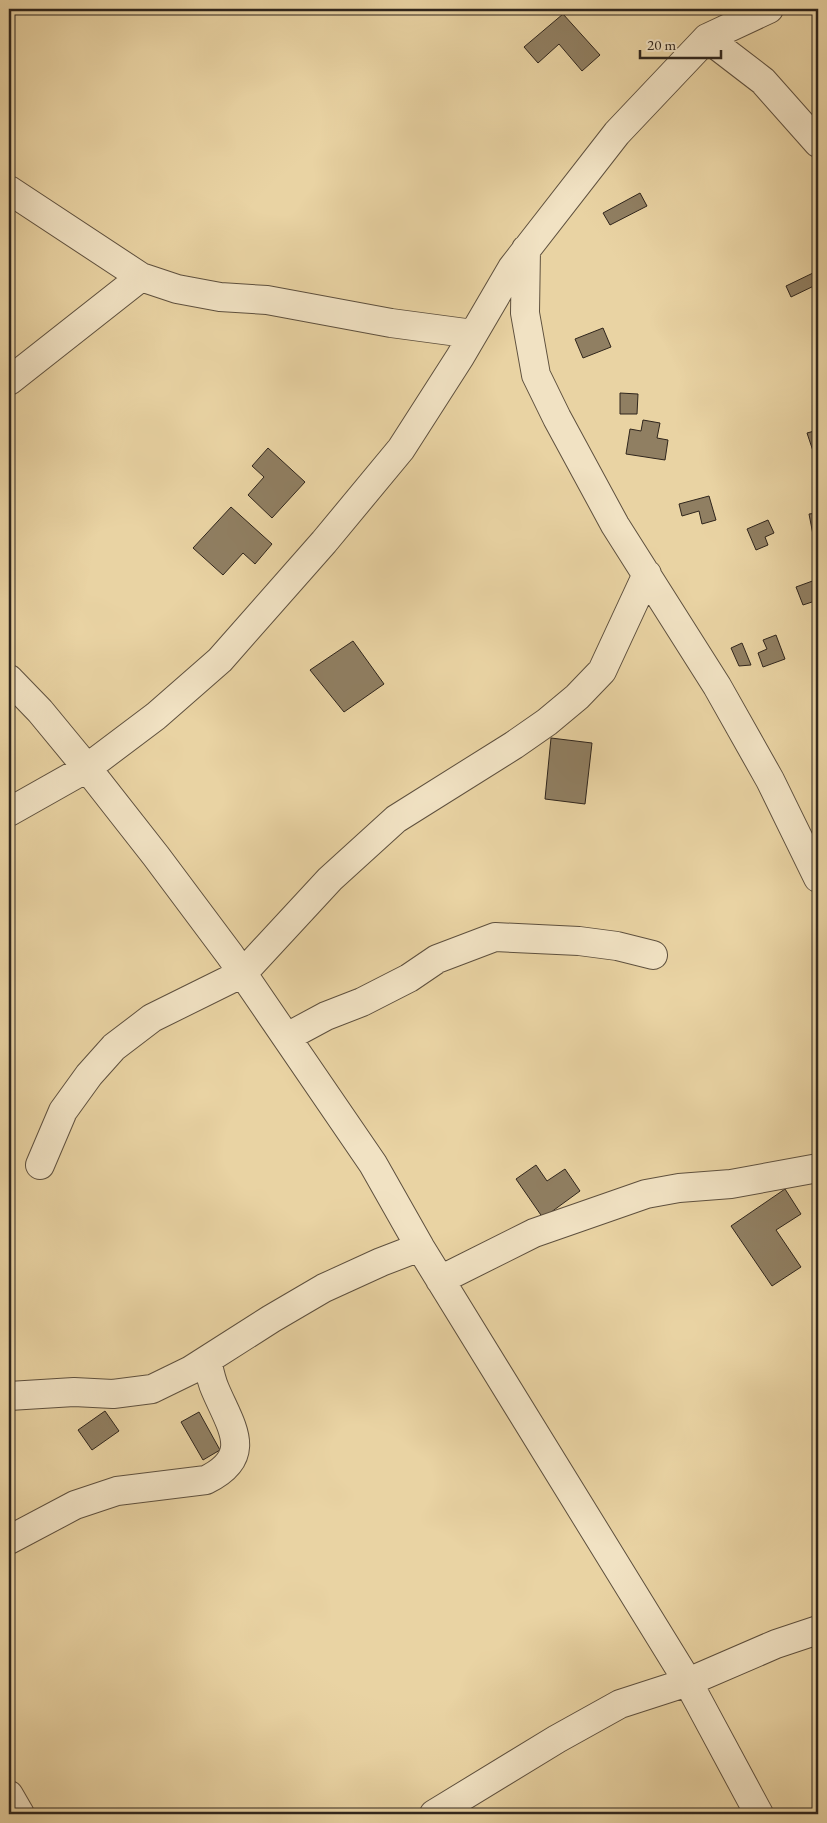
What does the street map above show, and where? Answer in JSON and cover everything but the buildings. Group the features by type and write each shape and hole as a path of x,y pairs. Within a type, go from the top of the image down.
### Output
{"street":[{"path":"9,812 87,768 156,716 220,660 324,542 401,448 512,268 617,133 707,38 769,9"},
{"path":"707,38 763,82 818,143"},
{"path":"9,190 141,277 177,289 220,297 267,300 391,323 473,334"},
{"path":"526,249 525,313 536,374 557,418 615,524 717,686 765,772 818,878"},
{"path":"9,381 141,277"},
{"path":"40,1165 63,1111 89,1075 114,1047 152,1018 243,974 330,879 396,819 514,745 547,722 577,697 602,671 646,574"},
{"path":"9,679 40,712 87,768 156,856 243,974 373,1164 440,1280 688,1682 759,1814"},
{"path":"287,1037 326,1016 362,1002 409,978 437,958 495,937 579,941 617,946 653,955"},
{"path":"440,1280 534,1233 646,1194 679,1188 731,1184 818,1168"},
{"path":"9,1396 74,1392 113,1394 152,1389 191,1370 324,1288 381,1262 420,1247"},
{"path":"9,1540 83,1503 117,1491 206,1480 228,1467 234,1451 235,1434 214,1388 207,1360"},
{"path":"434,1814 620,1704 688,1682 776,1644 818,1630"},
{"path":"9,1795 20,1814"}]}
